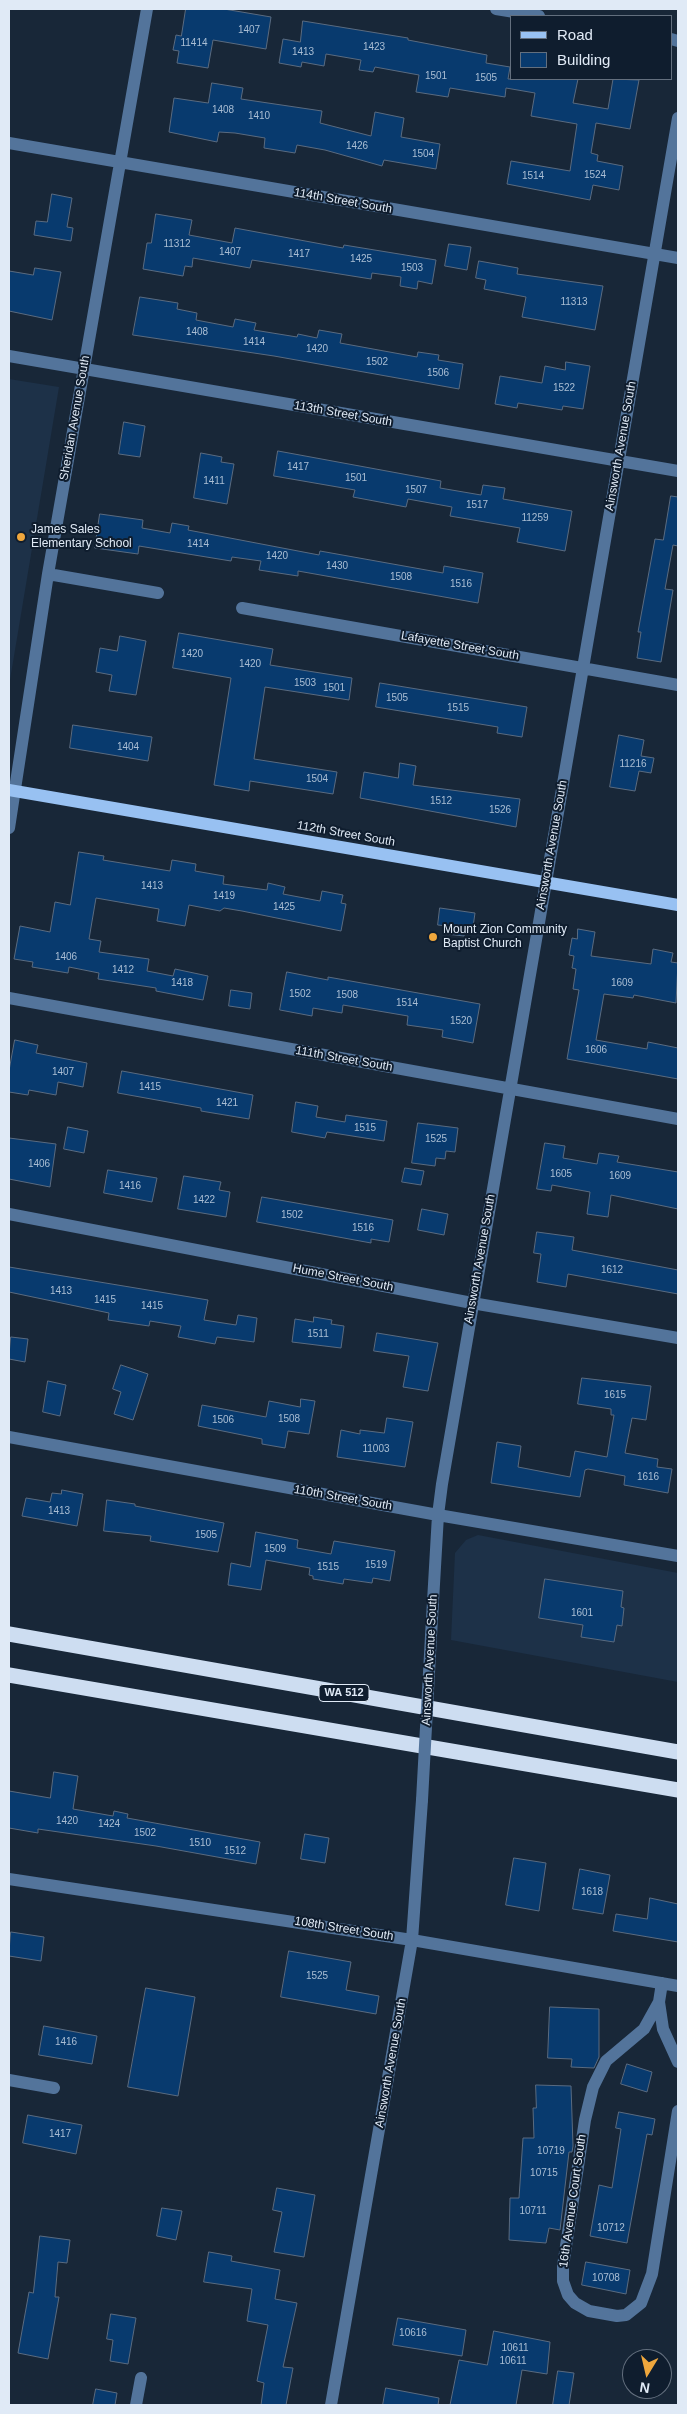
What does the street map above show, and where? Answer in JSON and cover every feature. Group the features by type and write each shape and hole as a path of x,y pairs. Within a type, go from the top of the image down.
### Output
{"highway":[{"name":"WA 512","path":"9,1634 678,1752"},
{"path":"9,1675 678,1790"}],"main road":[{"name":"112th Street South","path":"12,790 678,905"}],"street":[{"name":"Sheridan Avenue South","path":"9,828 12,790 48,574 147,9"},
{"path":"496,9 533,15"},
{"name":"Ainsworth Avenue South","path":"331,2405 412,1940 438,1516 472,1303 511,1089 678,118"},
{"name":"114th Street South","path":"9,143 678,258"},
{"name":"113th Street South","path":"9,356 678,471"},
{"path":"48,574 158,593"},
{"name":"Lafayette Street South","path":"242,608 678,685"},
{"name":"111th Street South","path":"9,998 678,1120"},
{"name":"Hume Street South","path":"9,1214 472,1303 678,1338"},
{"name":"110th Street South","path":"9,1437 438,1516 678,1556"},
{"name":"108th Street South","path":"9,1879 412,1940 678,1986"},
{"name":"16th Avenue Court South","path":"662,1983 659,2002 663,2029 678,2062"},
{"name":"16th Avenue Court South","path":"659,2002 644,2029 606,2062 599,2073 588,2104 563,2273 568,2295 575,2303 589,2312 616,2316 626,2315 641,2303 652,2274 678,2111"},
{"path":"9,2080 54,2088"},
{"path":"136,2405 141,2378"}],"shaded area":[{"name":"James Sales Elementary School","path":"9,379 59,387 9,686"},
{"path":"478,1535 678,1573 678,1682 451,1640 455,1553 466,1540"}],"building":[{"path":"186,9 224,9 271,17 266,49 213,40 208,68 177,63 179,51 173,50 176,35 181,36"},
{"path":"303,21 408,38 408,40 487,55 486,63 510,67 508,79 510,80 578,80 573,103 608,109 613,80 639,80 630,129 596,123 591,153 598,155 597,161 623,166 619,190 593,185 590,200 507,184 511,161 570,171 577,124 531,116 535,93 506,88 505,97 450,88 448,97 416,92 419,75 375,67 373,72 359,70 361,60 326,54 324,66 302,62 301,67 279,63 283,39 300,42"},
{"path":"212,83 243,88 241,99 322,111 320,123 371,136 375,112 404,118 401,137 440,144 436,169 384,160 382,166 325,150 297,145 295,153 264,148 265,138 235,133 219,132 217,142 169,132 174,98 208,103"},
{"path":"52,194 72,198 67,227 73,228 71,241 34,235 36,221 47,222"},
{"path":"156,214 192,220 189,235 232,243 235,228 343,248 344,245 436,260 432,284 418,281 417,289 400,286 401,277 372,273 371,279 252,260 250,268 193,258 192,267 185,266 183,276 143,269 147,243 151,243"},
{"path":"449,244 471,247 467,270 445,266"},
{"path":"479,261 518,268 517,274 603,286 595,330 522,317 526,297 484,289 486,280 476,278"},
{"path":"35,268 61,272 52,320 9,311 9,271 33,275"},
{"path":"140,297 178,303 177,309 197,313 196,320 233,327 235,319 256,323 254,330 297,337 298,334 317,338 319,330 342,334 340,343 417,357 418,352 439,355 438,360 463,364 459,389 274,356 133,335"},
{"path":"566,362 590,366 583,409 563,406 562,410 518,403 517,408 495,404 500,376 542,383 545,366 565,370"},
{"path":"124,422 145,426 140,457 119,454"},
{"path":"278,451 441,481 440,488 481,495 483,485 505,488 503,499 572,511 565,551 517,542 520,528 450,516 452,507 408,499 406,507 353,497 355,490 274,476"},
{"path":"201,453 222,457 221,462 234,464 227,504 194,498"},
{"path":"671,496 678,497 678,546 673,545 665,589 673,590 661,662 637,658 641,632 638,632 655,539 663,540"},
{"path":"100,514 143,520 142,528 170,533 172,523 189,526 188,530 319,555 320,551 443,573 444,566 483,573 478,603 298,571 298,576 259,570 261,561 232,557 231,561 139,546 138,554 95,548"},
{"path":"179,633 273,649 270,665 352,678 349,700 265,687 254,759 337,772 333,794 250,781 249,791 214,785 231,678 173,668"},
{"path":"120,636 146,641 136,695 109,691 112,675 96,672 100,648 117,651"},
{"path":"380,683 527,707 522,737 497,733 498,727 376,707"},
{"path":"73,725 152,737 148,761 70,748"},
{"path":"619,735 644,740 641,756 654,758 651,773 639,771 635,791 610,787"},
{"path":"400,763 416,766 413,785 520,799 516,827 360,798 364,772 398,778"},
{"path":"79,852 104,856 103,860 170,871 172,860 196,864 195,871 224,876 223,884 267,890 268,883 285,887 283,894 320,901 322,891 343,895 341,903 346,904 341,931 242,911 224,908 220,911 189,905 185,926 157,921 159,909 96,898 89,939 101,941 99,952 149,959 147,971 173,976 175,969 208,976 203,1000 156,991 156,988 98,979 99,973 69,967 68,973 32,967 33,962 14,959 20,926 50,932 55,902 70,905"},
{"path":"440,908 475,913 473,927 466,926 464,936 446,934 447,926 438,925"},
{"path":"578,929 595,932 591,956 651,964 653,949 673,953 671,962 678,963 676,1003 634,995 633,998 604,994 596,1040 647,1049 648,1042 678,1048 678,1079 567,1059 579,990 573,989 576,969 572,968 574,956 569,955 572,938 577,939"},
{"path":"287,972 328,980 328,977 480,1004 473,1043 442,1037 443,1030 407,1025 408,1016 343,1005 342,1013 313,1008 312,1016 280,1010"},
{"path":"231,990 252,993 250,1009 229,1006"},
{"path":"15,1040 38,1045 36,1053 87,1063 83,1087 58,1082 56,1095 29,1090 28,1095 9,1092 9,1071"},
{"path":"122,1071 253,1095 249,1119 118,1093"},
{"path":"296,1102 318,1106 316,1117 345,1122 346,1115 387,1121 384,1141 327,1132 325,1138 292,1132"},
{"path":"418,1123 458,1128 455,1152 446,1151 445,1159 436,1158 435,1166 412,1163"},
{"path":"68,1127 88,1131 84,1153 64,1149"},
{"path":"9,1138 56,1144 50,1187 9,1179"},
{"path":"545,1143 565,1146 563,1158 597,1164 599,1153 619,1156 617,1162 678,1172 678,1209 611,1195 608,1217 587,1214 590,1192 552,1185 551,1191 537,1189"},
{"path":"405,1168 424,1171 421,1185 402,1182"},
{"path":"108,1170 157,1178 152,1202 104,1193"},
{"path":"184,1176 221,1182 219,1190 230,1192 226,1217 178,1209"},
{"path":"262,1197 393,1220 389,1242 371,1239 371,1243 257,1222"},
{"path":"422,1209 448,1214 444,1235 418,1230"},
{"path":"537,1232 574,1237 572,1250 678,1270 678,1294 568,1274 566,1287 537,1282 541,1254 534,1253"},
{"path":"9,1267 208,1300 204,1320 236,1325 238,1315 257,1318 254,1342 217,1337 215,1344 178,1337 181,1326 150,1321 149,1326 108,1320 109,1313 9,1292"},
{"path":"314,1317 332,1320 331,1324 344,1326 341,1348 292,1342 295,1319 313,1322"},
{"path":"377,1333 438,1343 428,1391 403,1387 409,1356 374,1351"},
{"path":"11,1337 28,1339 25,1362 9,1359"},
{"path":"121,1365 148,1374 133,1420 114,1414 121,1392 113,1389"},
{"path":"582,1378 651,1386 646,1420 632,1418 625,1453 658,1459 657,1467 672,1469 668,1493 624,1485 625,1476 588,1469 585,1470 580,1497 491,1483 497,1442 521,1446 518,1467 570,1477 575,1451 607,1457 614,1415 611,1415 611,1409 578,1404"},
{"path":"48,1381 66,1385 60,1416 43,1412"},
{"path":"301,1399 315,1401 309,1434 288,1431 285,1448 262,1444 262,1439 198,1426 202,1405 266,1417 269,1401 300,1407"},
{"path":"387,1418 413,1422 405,1467 337,1457 341,1430 360,1434 360,1430 384,1433"},
{"path":"62,1490 83,1494 77,1526 22,1516 26,1498 50,1502 52,1493 61,1494"},
{"path":"107,1500 224,1523 218,1552 150,1541 151,1536 104,1531"},
{"path":"256,1532 298,1540 297,1548 331,1554 334,1541 395,1551 390,1581 373,1578 372,1583 344,1579 343,1584 313,1579 313,1576 309,1575 310,1568 266,1560 261,1590 228,1585 231,1563 250,1567"},
{"path":"545,1579 623,1591 621,1607 624,1608 622,1626 617,1625 614,1642 581,1637 583,1625 539,1618"},
{"path":"54,1772 78,1776 73,1809 113,1816 114,1811 128,1814 127,1818 260,1842 256,1864 156,1846 38,1829 38,1833 9,1828 9,1791 50,1798"},
{"path":"305,1834 329,1838 325,1863 301,1859"},
{"path":"514,1858 546,1863 539,1911 506,1905"},
{"path":"580,1869 610,1875 603,1914 573,1909"},
{"path":"650,1898 678,1904 678,1942 613,1931 616,1914 647,1919"},
{"path":"11,1932 44,1937 41,1961 9,1956"},
{"path":"289,1951 351,1962 346,1990 379,1996 376,2014 281,1997"},
{"path":"146,1988 195,1997 178,2096 128,2087"},
{"path":"550,2007 599,2009 599,2057 594,2068 571,2067 572,2059 548,2058"},
{"path":"44,2026 97,2036 92,2064 39,2055"},
{"path":"627,2064 652,2072 647,2092 621,2084"},
{"path":"536,2085 571,2086 573,2146 572,2152 569,2152 560,2230 549,2228 546,2243 509,2240 510,2198 519,2198 523,2138 534,2138 533,2108 536,2108"},
{"path":"619,2112 655,2119 652,2135 647,2134 627,2243 590,2236 599,2185 612,2188 621,2129 616,2128"},
{"path":"28,2115 82,2125 76,2154 23,2143"},
{"path":"277,2188 315,2195 304,2257 274,2252 282,2212 273,2210"},
{"path":"162,2208 182,2211 176,2240 157,2236"},
{"path":"40,2236 70,2240 67,2263 58,2262 55,2297 59,2297 48,2359 18,2353 29,2292 33,2293"},
{"path":"209,2252 232,2256 231,2261 280,2270 275,2299 297,2303 283,2367 293,2368 286,2405 261,2405 264,2383 257,2381 268,2325 247,2321 252,2289 204,2282"},
{"path":"586,2262 630,2270 626,2294 582,2285"},
{"path":"111,2314 136,2318 128,2364 110,2361 113,2340 107,2339"},
{"path":"398,2318 466,2330 462,2356 393,2345"},
{"path":"494,2331 550,2342 547,2374 522,2370 516,2405 450,2405 459,2360 487,2365"},
{"path":"558,2371 574,2373 569,2405 553,2405"},
{"path":"386,2388 439,2398 438,2405 383,2405"},
{"path":"96,2389 117,2393 115,2405 93,2405"}],"place":[{"name":"James Sales Elementary School","path":"21,537"},
{"name":"Mount Zion Community Baptist Church","path":"433,937"}]}
